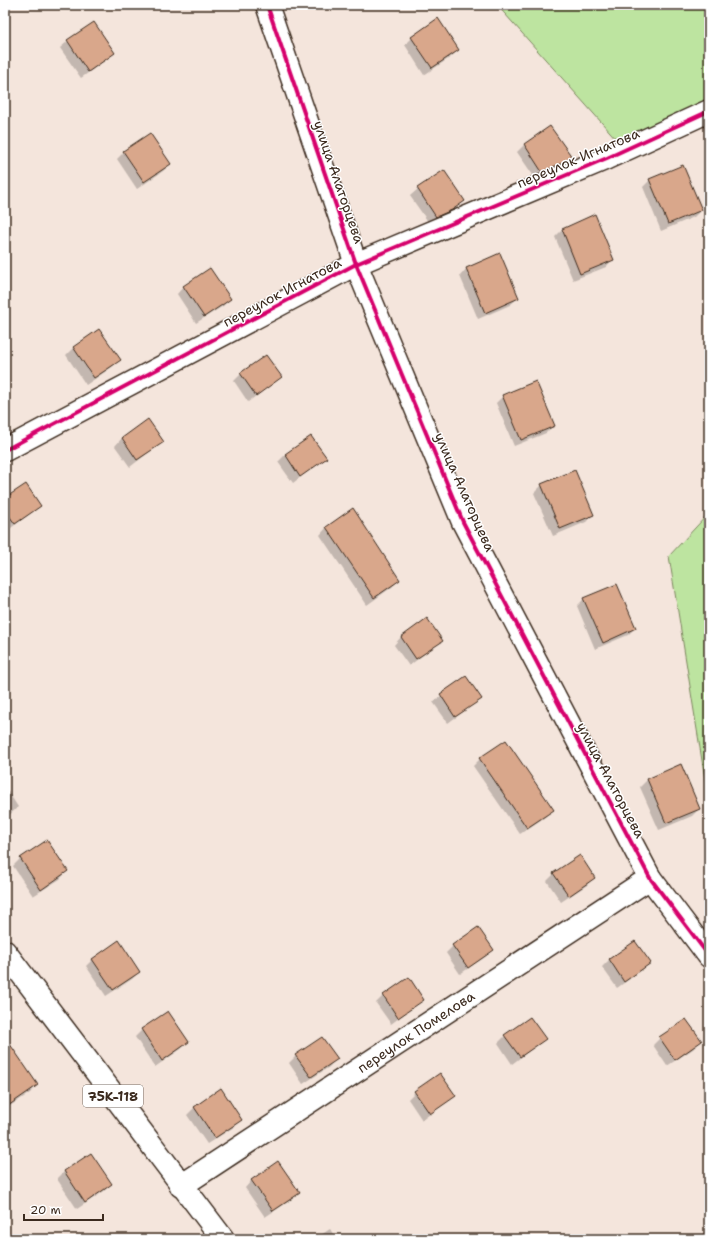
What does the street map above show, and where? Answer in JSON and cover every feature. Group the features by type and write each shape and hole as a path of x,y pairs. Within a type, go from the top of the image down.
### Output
{"street":[{"name":"улица Алаторцева","path":"267,5 356,264 463,522 650,878 709,956"},
{"name":"переулок Игнатова","path":"5,450 356,264 607,158 709,111"},
{"name":"переулок Помелова","path":"181,1186 650,878"},
{"name":"75К-118","path":"5,952 222,1239"}],"green space":[{"path":"497,5 709,5 709,109 618,141"},
{"path":"709,513 709,804 669,556"}],"building":[{"path":"438,18 459,50 432,68 411,37"},
{"path":"94,22 115,53 88,72 67,40"},
{"path":"550,126 572,157 542,172 524,144"},
{"path":"150,133 171,164 144,182 123,151"},
{"path":"683,165 702,210 668,224 649,179"},
{"path":"444,170 465,201 452,210 436,217 417,188"},
{"path":"595,214 614,260 580,274 562,229"},
{"path":"500,253 519,298 485,313 466,268"},
{"path":"210,268 231,299 204,317 183,286"},
{"path":"99,329 121,360 94,378 73,347"},
{"path":"266,355 282,377 256,396 240,373"},
{"path":"536,381 555,426 521,440 502,395"},
{"path":"148,419 164,442 137,460 122,438"},
{"path":"311,436 327,458 300,477 285,454"},
{"path":"575,470 594,515 560,529 541,484"},
{"path":"26,484 41,506 15,524 5,510 5,498"},
{"path":"353,508 400,580 374,598 326,527"},
{"path":"617,584 636,628 603,643 583,598"},
{"path":"427,618 443,641 416,659 401,637"},
{"path":"466,676 482,699 455,717 440,694"},
{"path":"506,740 554,810 527,828 479,758"},
{"path":"681,764 700,809 666,823 647,779"},
{"path":"47,840 68,871 41,890 20,858"},
{"path":"580,855 595,878 569,896 553,873"},
{"path":"478,927 494,950 468,968 452,945"},
{"path":"119,940 140,972 113,990 92,959"},
{"path":"635,941 651,963 624,982 609,959"},
{"path":"409,977 424,1000 398,1018 383,995"},
{"path":"168,1011 189,1042 162,1061 141,1029"},
{"path":"530,1017 546,1039 520,1057 504,1035"},
{"path":"686,1019 702,1041 675,1060 659,1037"},
{"path":"5,1037 38,1085 5,1108"},
{"path":"322,1037 338,1059 311,1077 295,1055"},
{"path":"440,1073 456,1096 430,1114 414,1091"},
{"path":"221,1088 242,1120 215,1138 194,1107"},
{"path":"91,1153 112,1184 85,1203 64,1171"},
{"path":"278,1161 300,1193 273,1211 251,1180"}],"cycle path":[{"path":"267,5 356,264 463,522 650,878 709,956"},
{"path":"5,450 356,264 607,158 709,111"}]}
